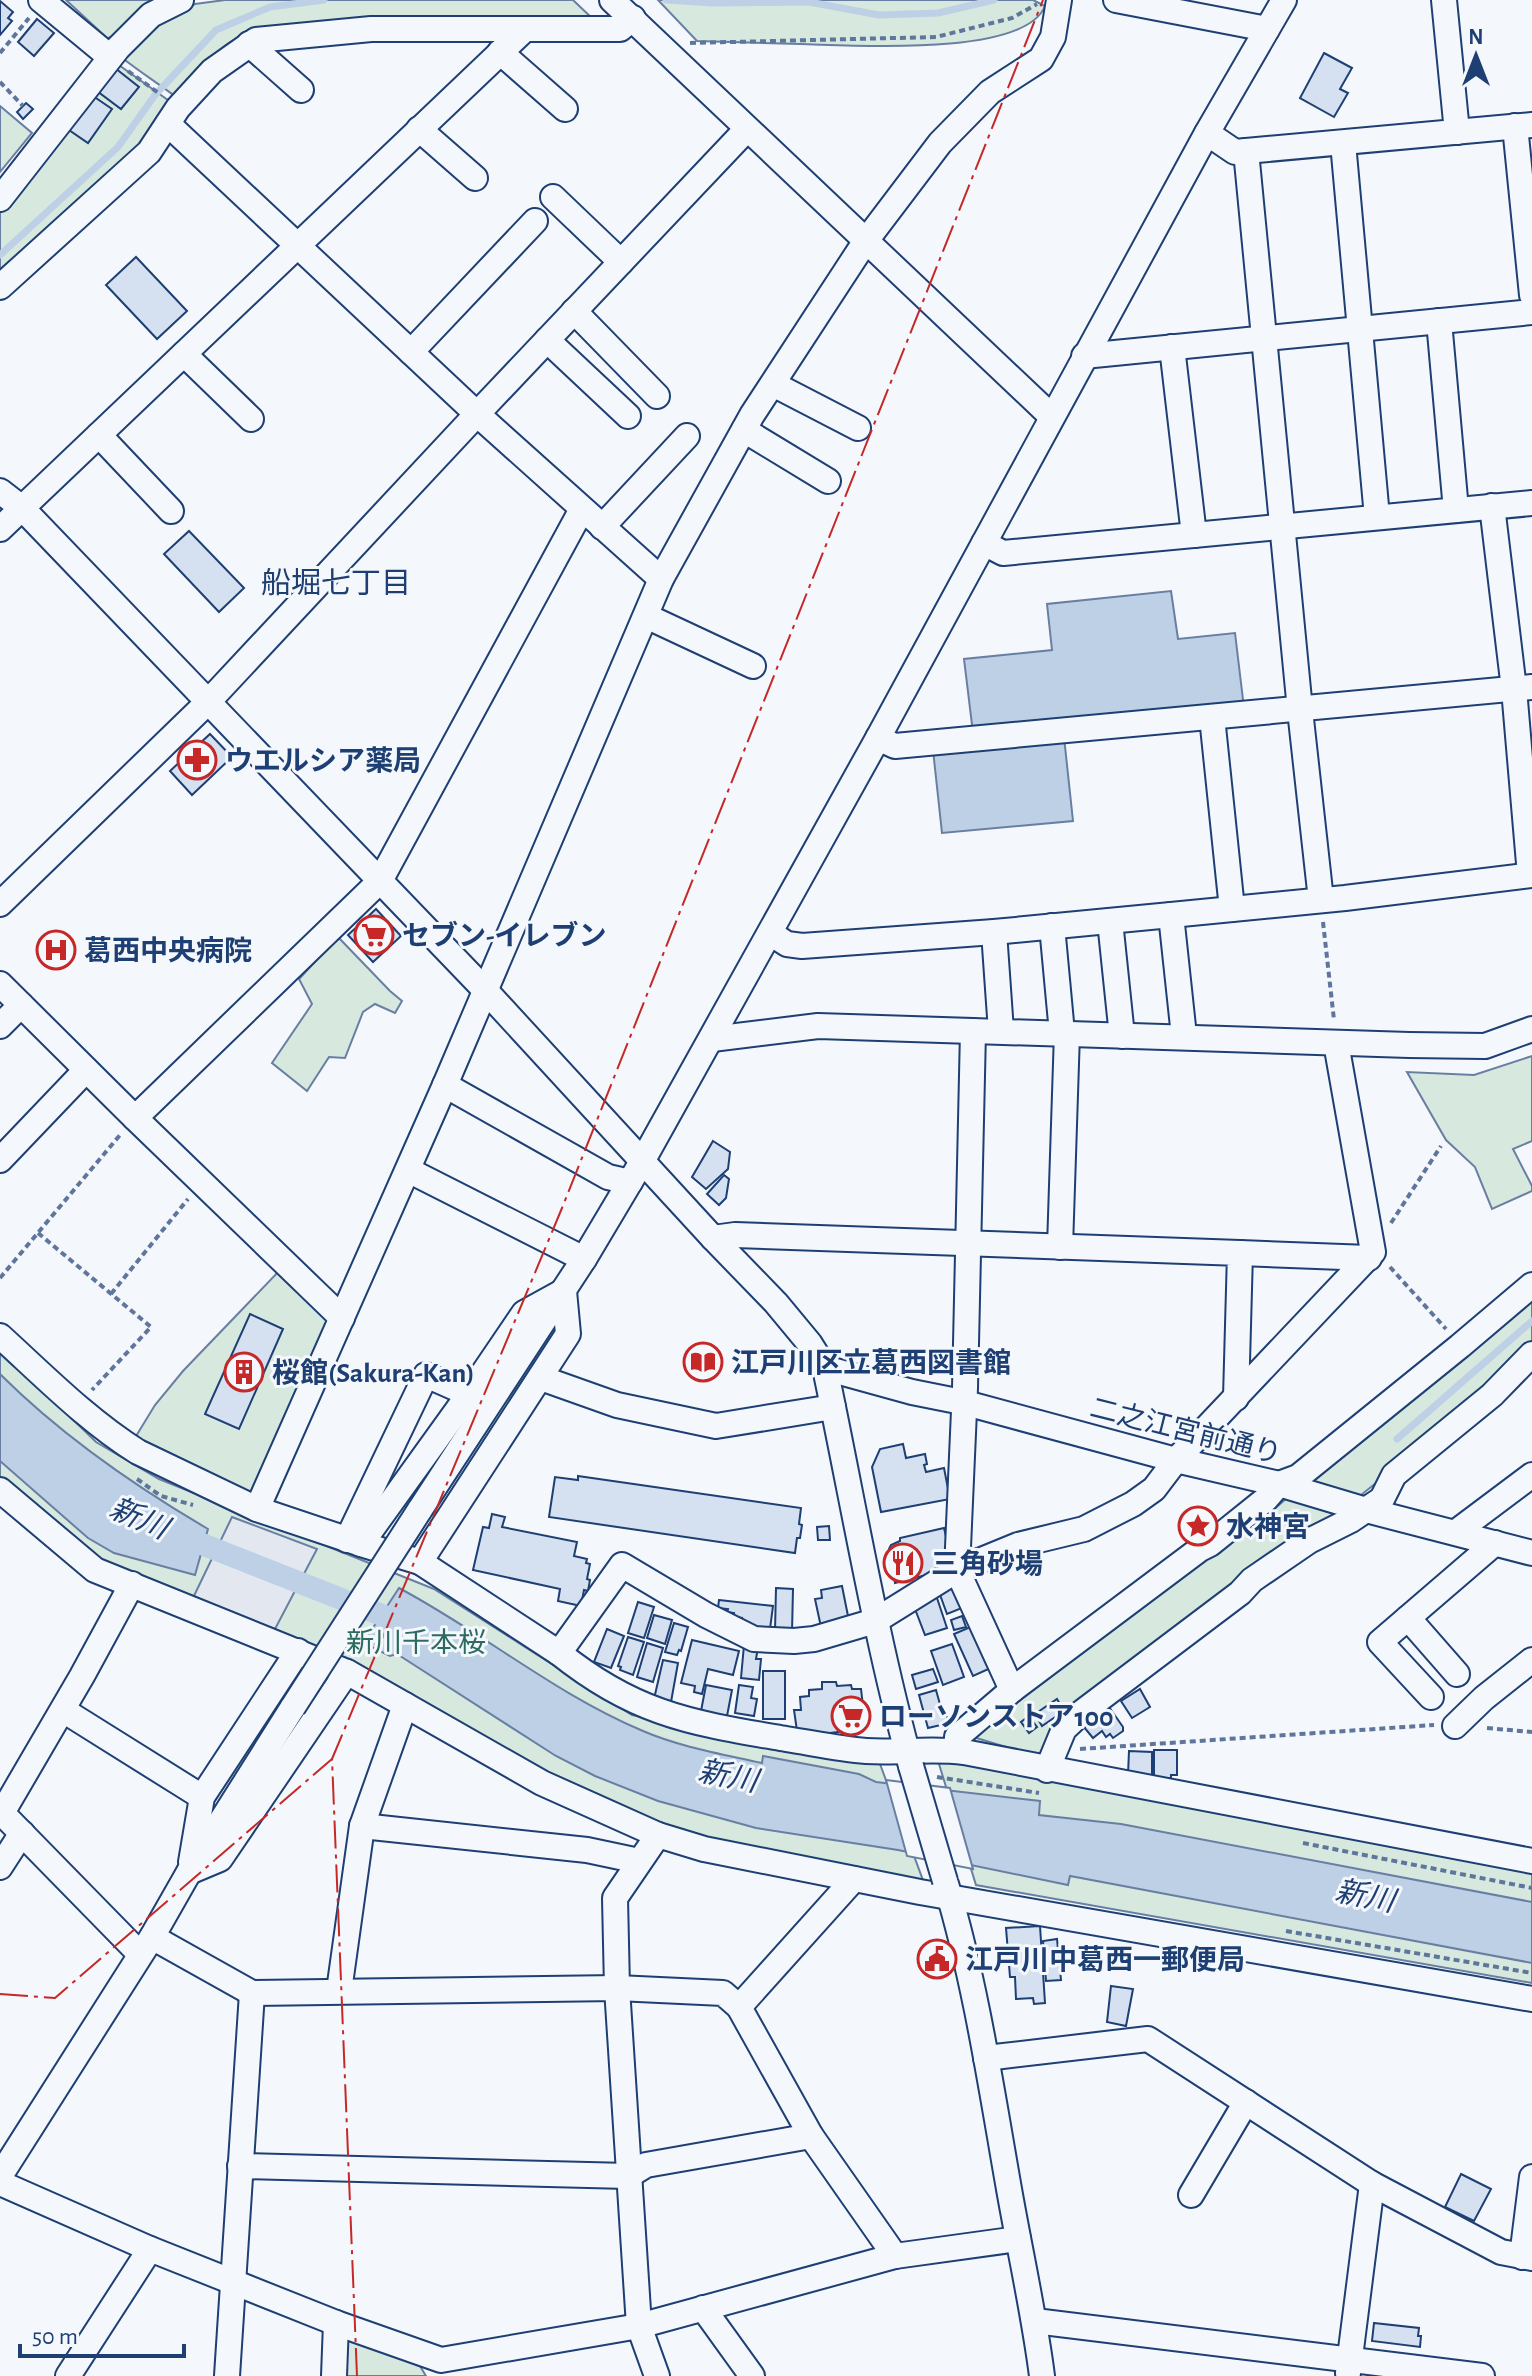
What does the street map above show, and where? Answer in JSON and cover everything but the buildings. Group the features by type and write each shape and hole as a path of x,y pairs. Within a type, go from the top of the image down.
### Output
{"street":[{"path":"0,199 110,57 151,15 181,0"},
{"path":"612,0 1051,416"},
{"path":"257,1509 445,1085 661,579 744,430 865,242 940,143 990,92 1041,59 1053,37 1059,0"},
{"path":"1116,0 1267,29"},
{"path":"0,2176 293,1707 564,1291 643,1160 878,738 1207,133 1284,0"},
{"path":"1444,0 1457,132"},
{"path":"39,5 110,57"},
{"path":"0,287 149,152 173,116 212,71 256,40 371,29 620,29 633,18"},
{"path":"0,529 523,31"},
{"path":"249,44 301,90"},
{"path":"500,52 565,109"},
{"path":"173,116 297,245 477,414 661,579"},
{"path":"1207,133 1235,152 1524,126 1532,295"},
{"path":"419,129 475,178"},
{"path":"0,904 208,702 747,129"},
{"path":"1343,143 1377,517"},
{"path":"1246,151 1321,900"},
{"path":"553,197 621,262"},
{"path":"411,352 535,221"},
{"path":"574,311 657,396"},
{"path":"1084,356 1532,312"},
{"path":"1439,321 1456,510"},
{"path":"547,340 628,416"},
{"path":"1172,347 1194,535"},
{"path":"184,354 251,419"},
{"path":"773,384 858,428"},
{"path":"744,430 828,481"},
{"path":"99,435 171,511"},
{"path":"602,527 687,436"},
{"path":"0,491 22,508 485,990 776,1303 810,1344 825,1368 875,1621 917,1765 965,1950 1035,2321 1042,2376"},
{"path":"984,543 1003,553 1532,503"},
{"path":"770,933 787,944 802,946 994,932 1321,900 1531,875 1523,688 1492,506"},
{"path":"135,1118 380,881 582,509"},
{"path":"646,616 753,666"},
{"path":"878,738 895,746 1523,688"},
{"path":"1212,717 1232,909"},
{"path":"1171,915 1184,1036"},
{"path":"1110,921 1122,1036"},
{"path":"1052,926 1064,1033 1060,1247"},
{"path":"994,932 1001,1031"},
{"path":"0,984 342,1318"},
{"path":"0,1026 21,1005"},
{"path":"712,1039 818,1026 1485,1046 1532,1029"},
{"path":"973,1031 965,1388 957,1570 1012,1690"},
{"path":"1336,1043 1371,1255"},
{"path":"0,1160 86,1070"},
{"path":"445,1085 608,1177 630,1182"},
{"path":"408,1170 584,1259"},
{"path":"713,1238 735,1235 1371,1255"},
{"path":"1236,1398 1240,1253"},
{"path":"559,1653 622,1565 706,1615 754,1639 794,1641 814,1639 875,1621 957,1570 1018,1545 1084,1529 1133,1504 1154,1489 1176,1460 1371,1255"},
{"path":"956,1751 957,1737 1012,1690 1210,1544 1266,1499 1279,1484 1298,1477 1532,1285"},
{"path":"420,1562 568,1334 564,1291"},
{"path":"354,1542 469,1394 524,1313 564,1291"},
{"path":"0,1336 77,1406 138,1452 257,1509 420,1562 619,1694 661,1712 745,1732 863,1751 917,1765"},
{"path":"1048,1782 1064,1729 1081,1713 1240,1593 1252,1580 1309,1541 1382,1499 1394,1475 1492,1395 1532,1354"},
{"name":"二之江宮前通り","path":"825,1368 1279,1484 1532,1553"},
{"path":"354,1542 426,1375 469,1394"},
{"path":"541,1378 617,1405 716,1426 833,1407"},
{"path":"1456,1532 1532,1475"},
{"path":"0,1490 95,1570 347,1672 542,1783 658,1835 704,1849 854,1879 947,1889 1532,1999"},
{"path":"1431,1697 1380,1642 1495,1543"},
{"path":"132,1584 63,1710 1,1812 146,1946 252,1993 617,1988 723,1993 739,2007 811,2136 895,2256"},
{"path":"1408,1618 1457,1674"},
{"path":"189,1872 202,1797 298,1651"},
{"path":"1455,1726 1532,1660"},
{"path":"189,1872 220,1859 347,1672"},
{"path":"339,1991 362,1826 405,1705"},
{"path":"63,1710 202,1797"},
{"path":"917,1765 928,1750 956,1751 1048,1782 1532,1861"},
{"path":"362,1826 587,1850 639,1861"},
{"path":"0,1867 22,1833"},
{"path":"657,2376 639,2326 617,1988 615,1898 658,1835"},
{"path":"739,2007 854,1879"},
{"path":"227,2376 252,1993"},
{"path":"986,2058 1148,2039 1372,2184 1501,2252 1527,2257 1532,2177"},
{"path":"1191,2195 1246,2102"},
{"path":"240,2166 628,2176 646,2165 811,2136"},
{"path":"0,2183 150,2249 442,2368 639,2326 895,2256 1018,2239"},
{"path":"1349,2368 1372,2184"},
{"path":"68,2376 150,2249"},
{"path":"703,2308 752,2376"},
{"path":"1035,2321 1349,2368 1482,2376"},
{"path":"334,2376 336,2323"}],"path":[{"path":"690,43 936,37 1012,18 1043,0"},
{"path":"0,53 39,5"},
{"path":"110,57 173,116"},
{"path":"0,82 23,106"},
{"path":"1321,900 1336,1043"},
{"path":"0,1278 135,1118"},
{"path":"1441,1146 1371,1255 1396,1271 1460,1346"},
{"path":"111,1294 201,1182"},
{"path":"38,1233 151,1327 77,1406"},
{"path":"917,1765 1048,1782 1074,1749 1417,1725 1532,1732"},
{"path":"1291,1840 1532,1888"}],"green space":[{"path":"66,0 159,0 114,37 107,38"},
{"path":"225,0 573,0 596,22 416,17 345,20 264,30 246,34 220,49 176,97 121,57 153,24 195,4"},
{"path":"658,0 1033,0 1045,6 1030,23 1005,34 933,45 856,46 697,41"},
{"path":"116,63 172,103 125,162 0,277 0,207"},
{"path":"0,106 32,133 0,172"},
{"path":"338,937 402,1001 395,1013 375,1004 363,1012 345,1058 329,1057 307,1091 272,1063 312,1004 299,979"},
{"path":"1532,1056 1532,1141 1513,1149 1532,1191 1492,1209 1475,1167 1446,1140 1407,1072 1474,1075"},
{"path":"280,1270 331,1325 254,1503 130,1446 155,1405 183,1371"},
{"path":"1532,1298 1532,1348 1476,1403 1043,1758 973,1737 1206,1556 1211,1556 1279,1505"},
{"name":"新川千本桜","path":"0,1349 96,1442 159,1479 434,1589 632,1715 880,1764 924,1883 659,1827 95,1564 0,1481"},
{"path":"955,1755 1532,1867 1532,1983 976,1885 939,1764"},
{"path":"343,2334 420,2366 426,2376 341,2376"}],"shaded area":[{"path":"232,1517 317,1549 275,1629 192,1600"}],"water":[{"path":"1171,591 1178,639 1235,633 1244,708 973,733 964,659 1052,650 1047,604"},
{"path":"1064,737 1073,821 942,833 933,750"},
{"path":"0,1374 48,1418 99,1458 208,1529 195,1575 114,1553 88,1538 0,1461"},
{"path":"399,1588 579,1699 643,1731 672,1741 762,1763 763,1756 859,1774 876,1782 1040,1801 1039,1815 1121,1824 1532,1902 1532,1963 1070,1876 1068,1885 898,1850 756,1828 658,1801 595,1776 556,1756 397,1654 390,1656 363,1643"}],"pier":[{"path":"886,1780 950,1788 973,1869 907,1856"}],"waterway":[{"path":"0,255 118,147 155,95 216,30 270,7 324,0"},
{"path":"666,0 809,2 879,15 938,13 994,0"},
{"path":"1397,1439 1532,1321"},
{"name":"新川","path":"179,1535 387,1617 406,1628"}],"power":[{"path":"357,2376 332,1759 562,1208 1043,0"},
{"path":"0,1994 55,1998 332,1759"}],"place":[{"name":"ウエルシア薬局","path":"197,760"},
{"name":"セブン-イレブン","path":"374,935"},
{"name":"葛西中央病院","path":"56,950"},
{"name":"江戸川区立葛西図書館","path":"703,1362"},
{"name":"桜館(Sakura-Kan)","path":"244,1372"},
{"name":"水神宮","path":"1198,1526"},
{"name":"三角砂場","path":"903,1563"},
{"name":"ローソンストア100","path":"851,1716"},
{"name":"江戸川中葛西一郵便局","path":"937,1959"}],"district":[{"name":"船堀七丁目","path":"336,583"}]}
